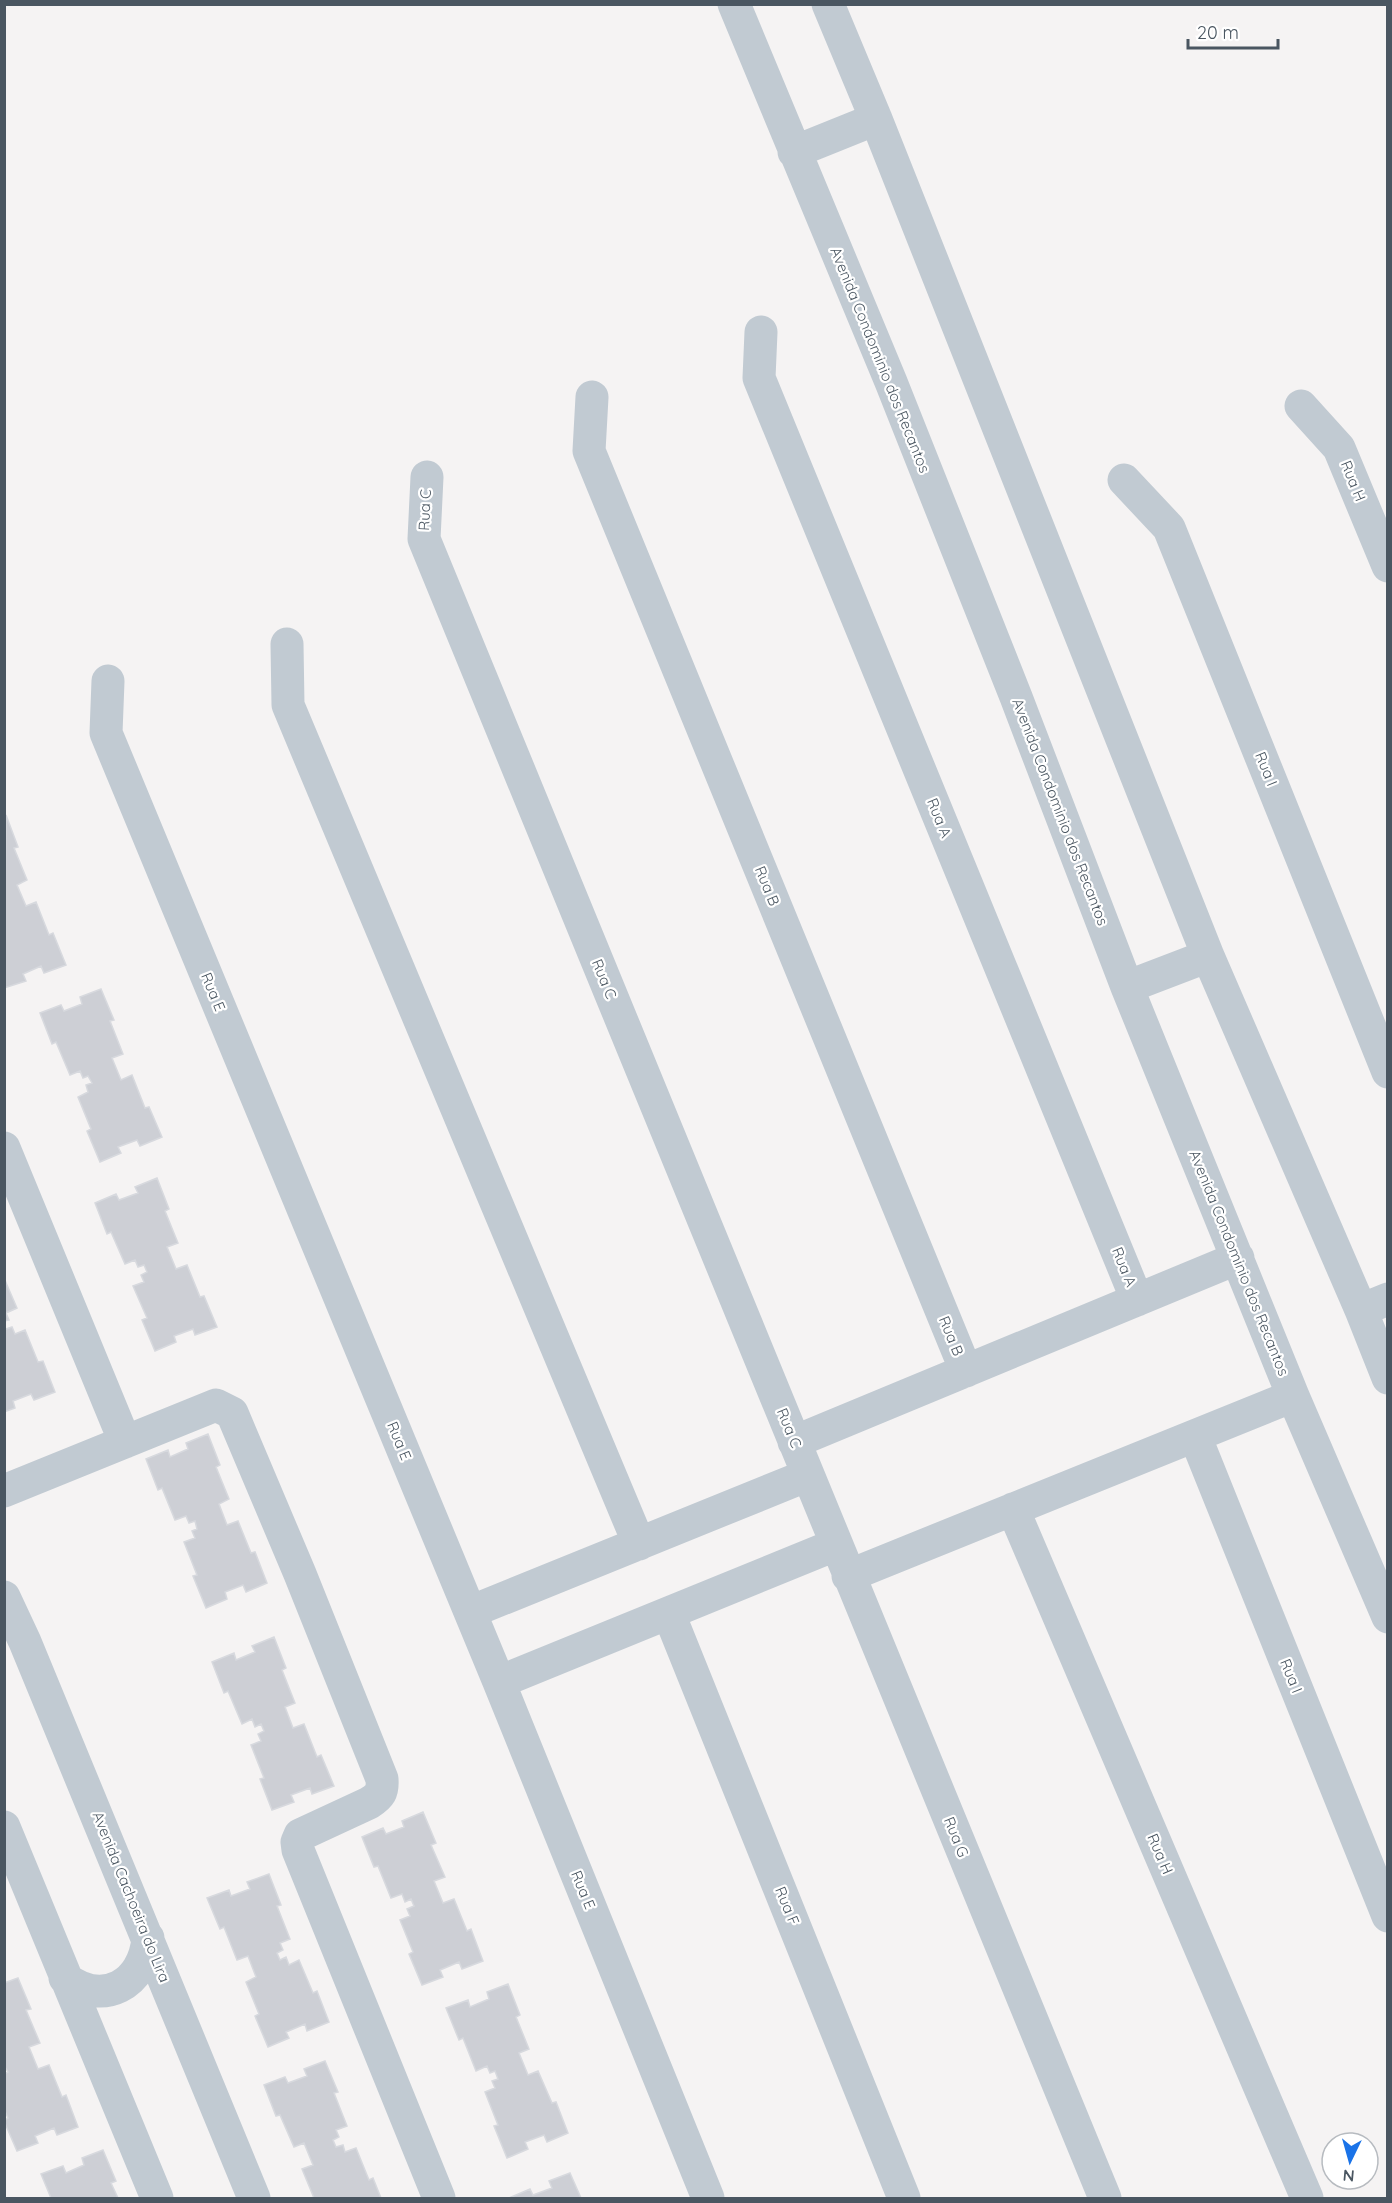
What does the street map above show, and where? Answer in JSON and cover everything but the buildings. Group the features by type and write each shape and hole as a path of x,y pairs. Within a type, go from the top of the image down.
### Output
{"street":[{"name":"Avenida Condominio dos Recantos","path":"734,4 891,382 1016,697 1127,987 1293,1396 1388,1617"},
{"path":"828,4 876,119 1208,956 1374,1305 1388,1378"},
{"path":"794,152 876,119"},
{"name":"Rua A","path":"761,332 759,378 1137,1300"},
{"name":"Rua B","path":"592,397 589,451 966,1371"},
{"name":"Rua H","path":"1301,406 1340,448 1388,566"},
{"name":"Rua C","path":"427,477 424,539 808,1475"},
{"name":"Rua I","path":"1124,480 1169,528 1388,1072"},
{"path":"287,644 288,705 639,1544"},
{"name":"Rua E","path":"108,681 106,732 499,1682 708,2199"},
{"path":"1127,987 1208,956"},
{"path":"4,1148 125,1442"},
{"path":"794,1442 1238,1258"},
{"path":"848,1576 1293,1396"},
{"path":"4,1491 216,1405 232,1413 300,1574 382,1779 382,1790 379,1797 300,1835 297,1842 298,1850 439,2199"},
{"name":"Rua I","path":"1195,1436 1388,1916"},
{"path":"470,1612 808,1475"},
{"name":"Rua G","path":"808,1475 1105,2199"},
{"name":"Rua H","path":"1013,1509 1307,2199"},
{"path":"499,1682 835,1545"},
{"name":"Avenida Cachoeira do Lira","path":"4,1598 25,1642 254,2199"},
{"name":"Rua F","path":"669,1614 904,2199"},
{"path":"4,1827 157,2199"},
{"path":"65,1978 77,1987 89,1990 105,1991 120,1986 141,1968 147,1955 148,1938"}]}
